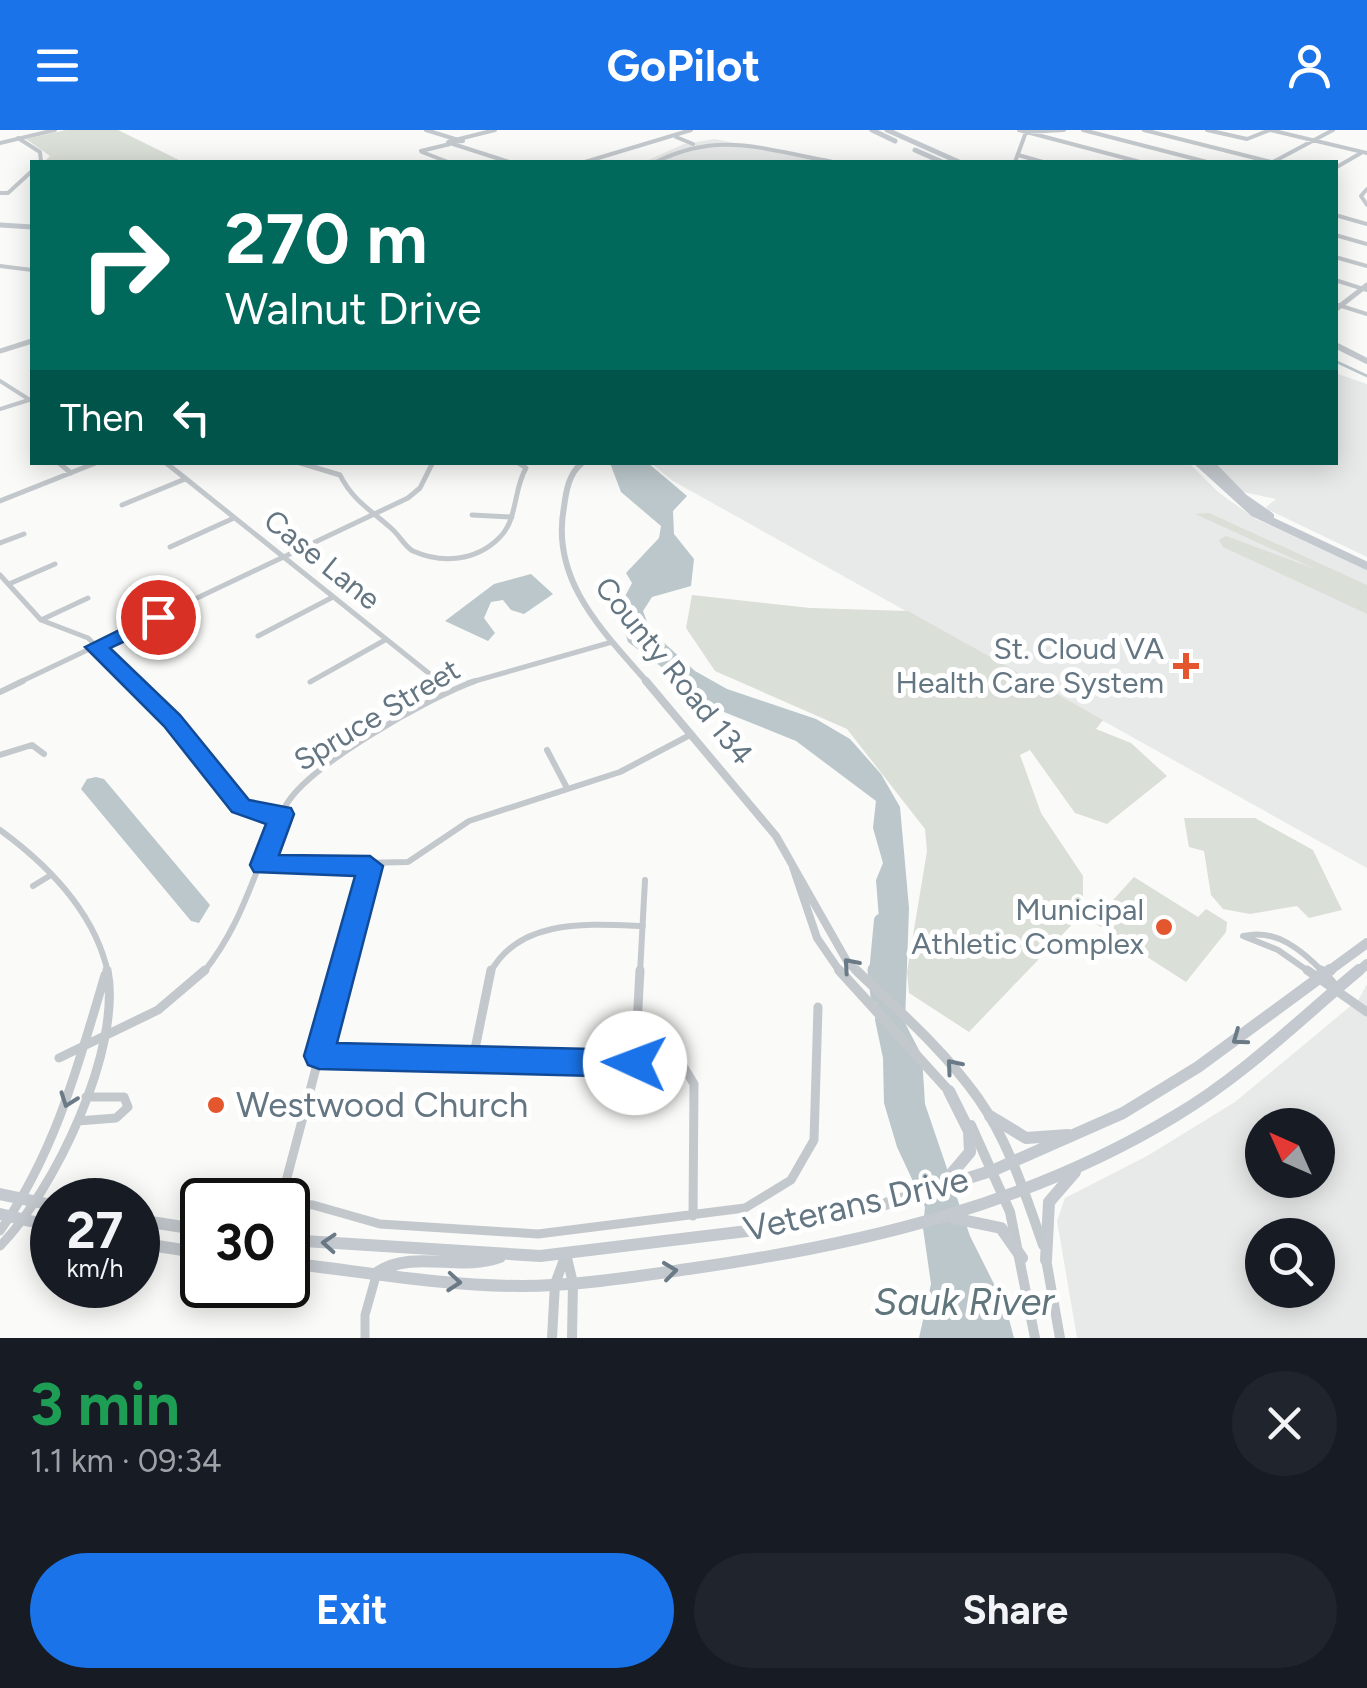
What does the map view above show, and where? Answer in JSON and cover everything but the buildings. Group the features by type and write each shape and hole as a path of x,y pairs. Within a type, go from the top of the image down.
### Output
{"highway":[{"path":"871,130 951,160"},
{"path":"889,130 939,160"},
{"path":"1338,351 1367,364"},
{"path":"1338,352 1367,364"}],"main road":[{"path":"0,224 30,225"},
{"path":"1201,465 1280,528 1367,563"},
{"path":"1212,465 1246,504"},
{"name":"Veterans Drive","path":"310,1242 503,1255 566,1254 773,1228 882,1205 963,1176 994,1170 1090,1130 1175,1083 1367,943"},
{"name":"Veterans Drive","path":"310,1264 486,1284 555,1284 756,1260 893,1234 1026,1190 1178,1116 1221,1086 1367,964"},
{"path":"949,1091 972,1146 963,1176"},
{"path":"990,1116 1009,1133 1026,1140 1047,1140 1090,1130"},
{"path":"1046,1260 1049,1202 1065,1180 1094,1159"},
{"path":"0,1194 30,1200"},
{"path":"6,1215 30,1221"},
{"path":"946,1217 984,1222 1010,1235 1022,1258"},
{"path":"378,1272 397,1262 484,1266 503,1255"}],"street":[{"path":"0,143 54,130"},
{"path":"595,160 694,130"},
{"path":"686,135 694,130"},
{"path":"1019,130 1132,160"},
{"path":"1026,132 1064,130"},
{"path":"1083,130 1199,160"},
{"path":"1144,130 1264,160"},
{"path":"1206,130 1247,139 1270,130 1364,153"},
{"path":"1276,160 1333,130"},
{"path":"428,131 505,160"},
{"path":"443,160 421,151 492,131"},
{"path":"1017,160 1026,132"},
{"path":"675,135 700,142"},
{"path":"675,135 693,144"},
{"path":"18,138 40,152 40,160"},
{"path":"660,160 700,142 735,143 784,157 814,160"},
{"path":"1338,166 1364,153"},
{"path":"1018,155 1036,160"},
{"path":"0,194 8,194 30,173"},
{"path":"1367,189 1360,196 1367,206"},
{"path":"1338,216 1367,224"},
{"path":"1358,222 1367,216"},
{"path":"1338,235 1367,244"},
{"path":"1338,258 1367,266"},
{"path":"0,266 30,270"},
{"path":"1338,281 1365,288"},
{"path":"1338,305 1365,288"},
{"path":"1338,307 1367,314"},
{"path":"0,351 30,342"},
{"path":"0,381 30,398"},
{"path":"0,409 30,399"},
{"path":"61,465 70,473"},
{"path":"0,501 90,465"},
{"name":"Case Lane","path":"169,465 450,690"},
{"path":"307,465 340,476 352,499 414,552 450,560 493,545 508,528 516,485 526,468 522,465"},
{"path":"0,692 374,515 417,492 431,465"},
{"name":"County Road 134","path":"567,465 559,535 566,568 582,604 771,830 792,862 832,942 859,976 924,1034 990,1116 1026,1190 1046,1260 1060,1338"},
{"name":"County Road 134","path":"565,495 573,471 580,465"},
{"path":"122,505 186,479"},
{"path":"472,515 512,517"},
{"path":"170,547 234,518"},
{"path":"0,544 24,534"},
{"path":"448,569 450,560"},
{"path":"9,584 55,564"},
{"path":"0,575 42,620 88,638 172,721 240,806 257,814 282,814"},
{"path":"42,620 88,598"},
{"path":"258,636 333,598"},
{"path":"310,682 386,640"},
{"name":"Spruce Street","path":"60,1058 172,1004 210,970 238,927 282,814 298,786 450,690 480,679 554,664 612,642"},
{"path":"263,865 370,866 408,862 469,820 620,772 690,735"},
{"path":"0,754 32,744 44,754"},
{"path":"547,750 567,788"},
{"path":"0,830 33,852 93,933 111,1000 86,1097 56,1178"},
{"name":"County Road 134","path":"792,862 800,909 833,967 949,1091 994,1170 1022,1258 1035,1338"},
{"path":"290,1178 370,866"},
{"path":"33,886 52,875"},
{"path":"635,1063 645,880"},
{"path":"474,1059 489,972 508,949 540,931 568,924 643,926"},
{"path":"1321,977 1268,944 1243,936 1252,932 1272,936 1367,1012"},
{"path":"0,1230 6,1215 24,1199 61,1120 106,973"},
{"path":"310,1204 380,1224 526,1234 726,1212 764,1200 791,1180 808,1154 818,1122 814,1030 818,1007"},
{"path":"319,1056 682,1064 693,1076 694,1216"},
{"path":"78,1120 116,1118 128,1107 124,1097 86,1097"},
{"path":"0,1246 30,1217"},
{"path":"566,1254 573,1283 572,1338"},
{"path":"552,1338 555,1284 566,1254"},
{"path":"365,1338 366,1310 378,1272"}],"shaded area":[{"path":"66,130 118,130 179,160 46,160 50,156 26,139"},
{"path":"715,139 833,160 648,160 684,144"},
{"path":"1338,374 1367,384 1367,557 1269,510 1266,507 1276,499 1243,492 1216,465 1338,465"},
{"name":"St. Cloud VA Health Care System","path":"653,465 1191,465 1218,492 1256,519 1367,570 1367,868 673,481"},
{"path":"1209,513 1367,585 1367,614 1223,547 1219,540 1226,536 1318,570 1195,514"},
{"path":"692,595 810,608 908,611 1103,720 1096,729 1131,743 1167,776 1107,824 1075,813 1030,750 1020,755 1041,813 1083,876 1083,913 969,1032 909,993 907,972 927,851 925,829 847,729 715,671 686,628"},
{"path":"1184,818 1255,818 1313,850 1342,910 1309,918 1297,906 1250,914 1223,909 1211,895 1204,851 1189,847"},
{"name":"Municipal Athletic Complex","path":"1134,877 1198,917 1206,909 1227,922 1226,932 1186,982 1093,922"},
{"path":"1367,984 1367,1338 1077,1338 1057,1221 1065,1198 1147,1156 1235,1102 1359,999"}],"water":[{"name":"Sauk River","path":"611,465 650,465 687,496 673,511 674,534 694,559 691,586 652,597 643,611 650,630 695,671 727,689 816,719 850,739 881,774 900,807 909,908 905,1023 922,1056 925,1104 970,1236 1006,1308 1014,1338 919,1338 931,1284 923,1228 925,1207 897,1147 884,1103 883,1058 875,1020 882,958 876,880 883,863 873,828 876,801 796,741 719,710 628,642 618,610 632,583 626,573 659,538 661,526 621,492"},
{"path":"531,574 553,594 524,614 511,610 503,600 491,602 484,618 495,633 488,641 445,621 494,584"},
{"path":"87,779 104,779 210,905 199,923 191,921 81,789"}],"waterway":[{"path":"1338,362 1367,376"},
{"name":"Sauk River","path":"875,971 880,920"},
{"name":"Sauk River","path":"875,971 878,996"}],"place":[{"name":"St. Cloud VA Health Care System","path":"1186,666"},
{"name":"Municipal Athletic Complex","path":"1164,927"},
{"name":"Westwood Church","path":"216,1105"}],"route":[{"path":"158,617 96,647 172,721 240,806 257,814 282,814 263,865 370,866 319,1056 635,1063"}]}
